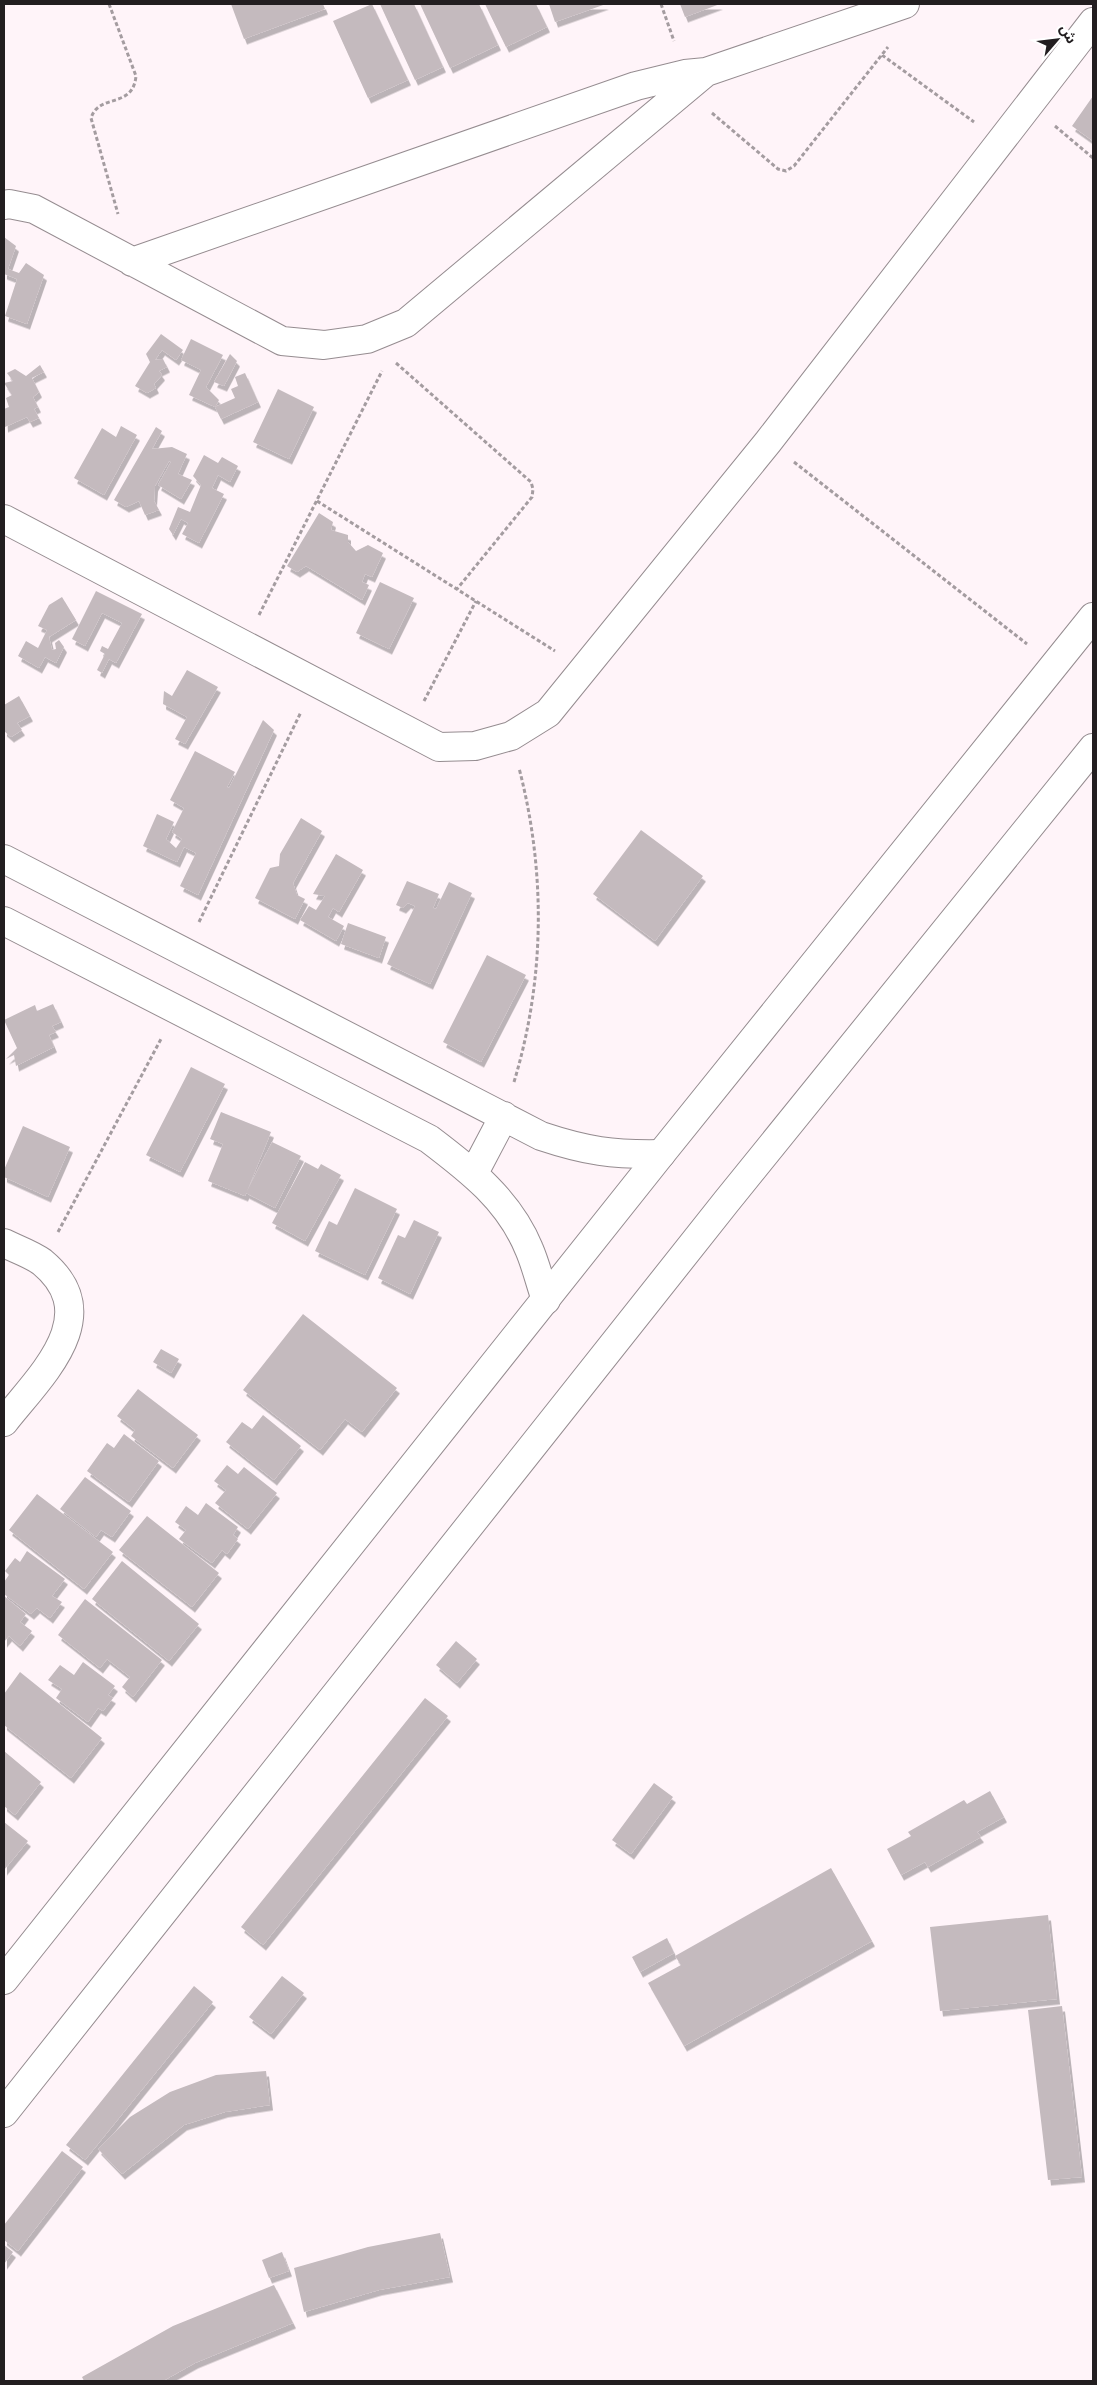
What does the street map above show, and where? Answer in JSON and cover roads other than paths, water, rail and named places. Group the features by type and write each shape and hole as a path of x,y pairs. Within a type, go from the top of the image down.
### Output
{"street":[{"path":"132,262 636,86 685,74 706,72 905,4"},
{"path":"4,519 438,747 476,746 511,736 548,713 585,670 768,442 1093,22"},
{"path":"4,205 9,204 34,209 282,342 324,345 367,339 406,323 706,72"},
{"path":"4,1980 662,1154 1093,617"},
{"path":"4,2113 714,1218 1093,748"},
{"path":"4,859 541,1136 580,1149 621,1155 662,1154"},
{"path":"4,921 429,1140 474,1173 501,1200 529,1248 546,1300"},
{"path":"474,1173 504,1116"},
{"path":"4,1243 41,1262 64,1288 70,1321 58,1354 4,1422"}]}
